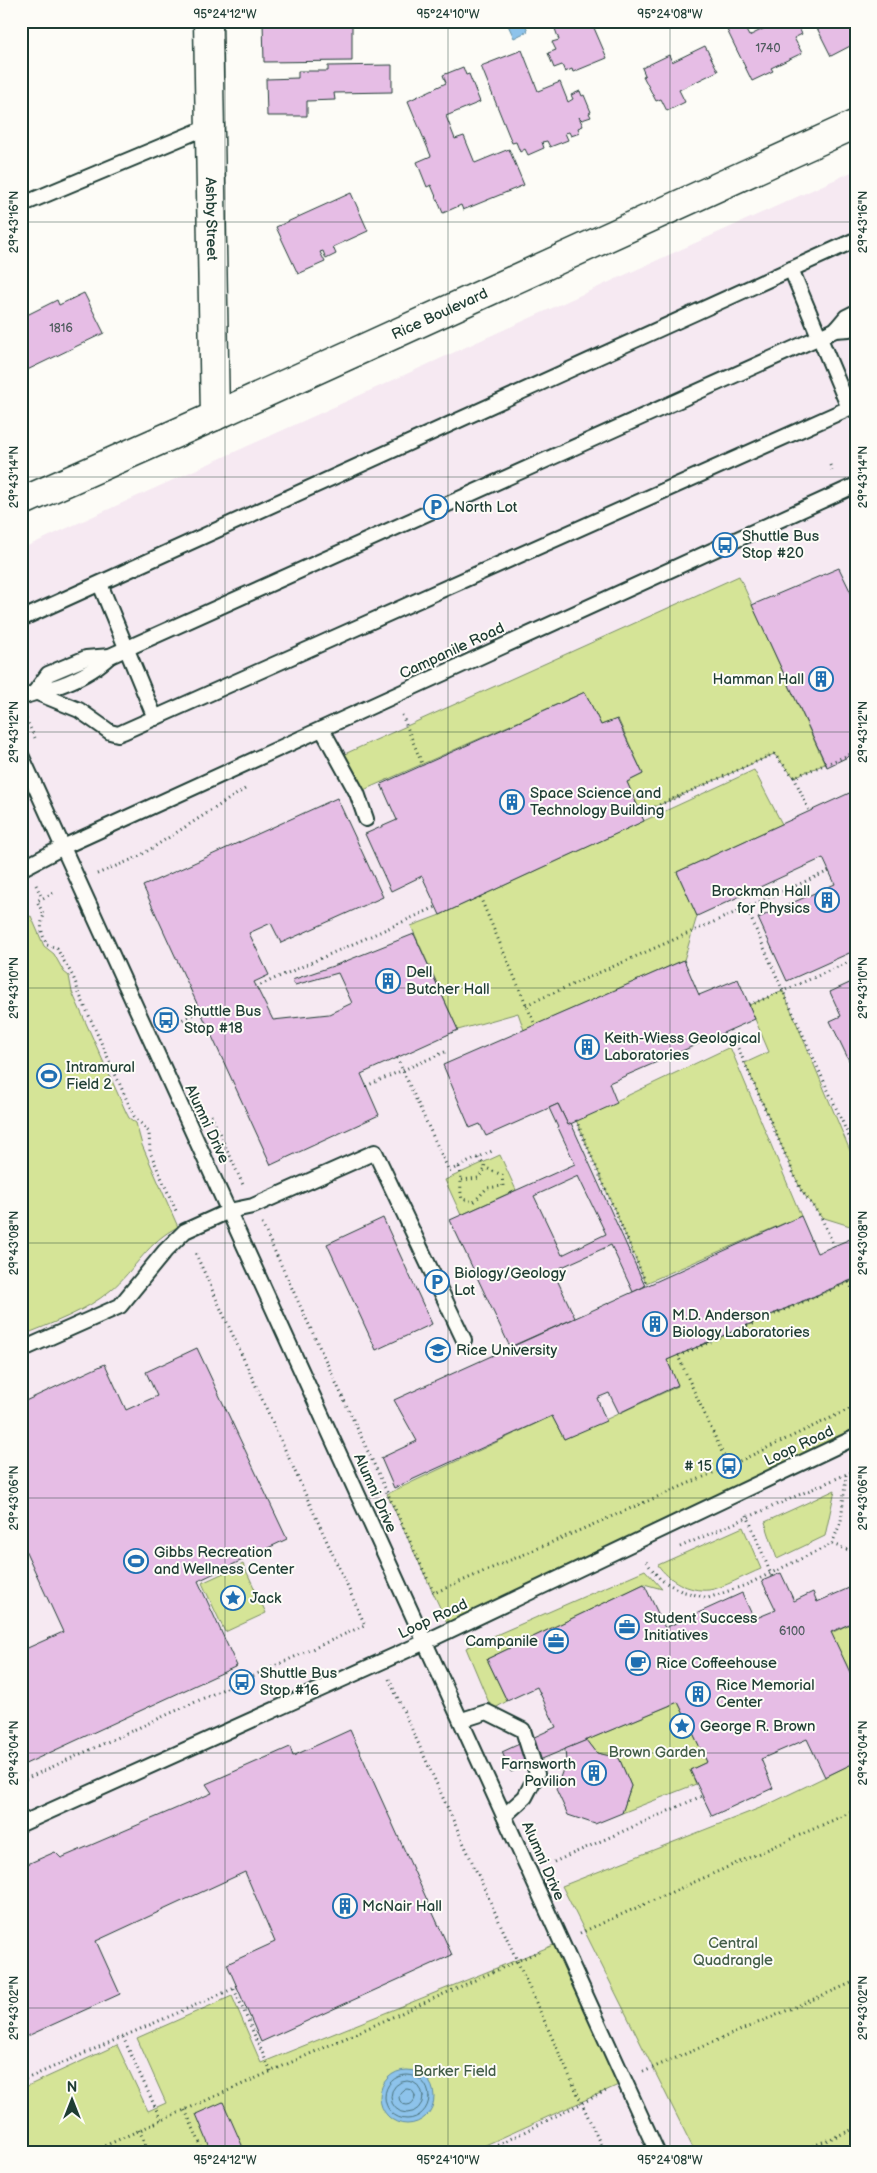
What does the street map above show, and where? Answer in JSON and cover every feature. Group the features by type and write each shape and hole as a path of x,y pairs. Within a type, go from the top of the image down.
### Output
{"main road":[{"name":"Ashby Street","path":"208,21 215,416"},
{"name":"Rice Boulevard","path":"21,502 215,416 856,124"}],"lane":[{"path":"21,205 210,126"},
{"path":"21,619 853,241"},
{"path":"35,692 79,710 98,724 118,734 853,406 820,337 791,269"},
{"path":"836,330 846,317 856,312"},
{"path":"21,698 52,688 98,668 110,656 820,337 836,330 850,329 856,326"},
{"name":"Campanile Road","path":"21,868 82,838 856,485"},
{"path":"100,584 155,718"},
{"path":"322,729 357,793 366,819"},
{"name":"Alumni Drive","path":"21,755 462,1720 657,2152"},
{"path":"21,1350 120,1306 165,1251 185,1231 229,1211 253,1206 375,1152 464,1340"},
{"name":"Loop Road","path":"21,1824 425,1642 856,1437"},
{"path":"462,1720 487,1712 523,1730 537,1774 525,1797 504,1816"}],"path":[{"path":"393,696 423,766"},
{"path":"25,717 37,743"},
{"path":"794,776 856,752"},
{"path":"642,813 774,754 794,776 809,812"},
{"path":"82,838 102,882"},
{"path":"526,1005 829,871"},
{"path":"480,897 535,1025"},
{"path":"256,987 436,906"},
{"path":"746,907 856,1152"},
{"path":"749,1005 856,959"},
{"path":"166,1020 169,1026 200,1011"},
{"path":"730,1030 801,1190 821,1217 834,1246"},
{"path":"366,1086 445,1052"},
{"path":"397,1058 449,1171 492,1151"},
{"path":"207,1107 434,1594 729,1466 856,1406"},
{"path":"576,1120 646,1283"},
{"path":"459,1167 462,1180 460,1192 462,1200 474,1202 487,1188 503,1186 502,1175 486,1168 479,1158"},
{"path":"462,1180 478,1178 486,1168"},
{"path":"771,1575 729,1466 678,1356 856,1279"},
{"path":"849,1282 856,1297"},
{"path":"747,1516 856,1470"},
{"path":"646,1562 661,1580 681,1591 708,1598 771,1575 832,1544 841,1521 846,1474"},
{"path":"832,1544 856,1553"},
{"path":"21,1781 365,1625"},
{"path":"389,1678 604,2152"},
{"path":"554,1862 702,1796"},
{"path":"91,2152 856,1810"},
{"path":"484,2152 625,2082 856,1981"},
{"path":"21,2081 236,1988 271,2072"},
{"path":"123,2037 161,2120"},
{"path":"185,2110 204,2152"},
{"path":"799,2152 856,2128"},
{"path":"139,2130 149,2152"}],"shaded area":[{"name":"Rice University","path":"856,170 856,2152 21,2152 21,549"}],"green space":[{"path":"739,576 825,764 794,777 774,754 641,813 627,782 643,774 618,719 601,725 585,692 357,793 338,757"},
{"path":"754,770 782,824 677,872 697,916 684,960 524,1030 518,1013 458,1030 411,926 440,915"},
{"path":"31,916 44,946 54,954 64,972 69,976 72,992 126,1112 129,1118 136,1123 142,1145 178,1227 150,1247 120,1282 101,1298 68,1316 21,1336 21,920"},
{"path":"783,991 856,1165 856,1223 850,1226 821,1217 801,1190 745,1063 769,1052 749,1005"},
{"path":"730,1047 801,1216 646,1283 576,1120"},
{"path":"500,1155 516,1190 461,1215 445,1180"},
{"path":"856,1279 856,1437 450,1629 387,1494 552,1416 564,1439 678,1386 667,1360"},
{"path":"835,1490 825,1536 777,1559 765,1522"},
{"path":"743,1527 761,1569 735,1581 709,1590 694,1589 680,1584 667,1576 658,1565"},
{"path":"243,1564 266,1613 225,1632 202,1583"},
{"path":"645,1570 662,1589 644,1584 487,1659 507,1701 492,1710 466,1648"},
{"path":"856,1621 856,1685 831,1633"},
{"name":"Brown Garden","path":"678,1702 707,1762 690,1770 696,1784 622,1813 631,1786 619,1758 597,1753 587,1740"},
{"name":"Central Quadrangle","path":"856,1762 856,2145 841,2152 695,2152 562,1886 765,1806"},
{"name":"Barker Field","path":"561,1942 625,2082 470,2152 21,2152 21,2089 117,2045 148,2111 166,2103 137,2038 232,1996 261,2063"}],"water":[{"path":"506,21 524,21 528,31 514,38"},
{"path":"402,2070 412,2070 422,2074 430,2082 434,2097 430,2112 422,2120 412,2124 402,2124 392,2120 384,2112 380,2102 380,2092 384,2082 392,2074"}],"building":[{"path":"352,21 352,61 264,62 263,22"},
{"path":"566,21 591,21 607,58 573,72 572,69 565,72 562,65 554,68 548,53 556,50 552,42 559,40 554,26"},
{"path":"779,21 795,21 802,34 794,38 802,53 771,68 773,71 752,81 727,30 742,23 749,36"},
{"path":"825,21 856,21 856,43 831,56 816,26"},
{"path":"705,46 718,71 679,90 685,102 667,111 661,99 656,101 643,76 645,75 642,68 669,55 672,62"},
{"path":"522,50 538,91 560,82 568,102 573,99 571,95 580,91 582,96 584,95 591,112 589,113 591,117 582,120 579,117 583,126 578,128 580,133 571,136 569,132 565,133 568,140 550,147 547,141 542,142 544,148 528,155 525,149 520,152 516,142 512,143 481,66"},
{"path":"392,65 392,92 334,93 335,100 307,101 307,116 267,116 266,79 298,78 298,71 328,71 328,66"},
{"path":"463,67 466,75 469,74 480,102 446,116 455,139 464,136 475,163 509,149 524,185 463,210 461,205 443,213 431,185 427,187 417,162 431,156 408,101 446,83 443,75"},
{"path":"351,193 368,231 333,247 336,254 326,259 323,251 320,252 325,262 298,274 276,227"},
{"path":"84,293 104,333 21,373 21,323 27,321 25,316 57,300 59,305"},
{"name":"Hamman Hall","path":"839,568 856,603 856,753 827,767 752,605"},
{"name":"Space Science and Technology Building","path":"585,692 601,725 617,719 643,774 627,782 644,821 440,915 422,876 391,891 365,834 397,820 381,784"},
{"name":"Brockman Hall for Physics","path":"856,790 856,950 787,981 758,918 835,884 823,858 697,916 677,872"},
{"name":"Dell Butcher Hall","path":"337,798 383,897 281,943 271,923 249,933 269,975 254,982 273,1020 329,1014 352,1003 338,973 295,985 292,980 414,934 458,1030 361,1074 379,1115 271,1165 143,886"},
{"name":"Keith-Wiess Geological Laboratories","path":"684,960 699,995 738,979 755,1019 609,1083 617,1103 568,1125 558,1104 486,1136 480,1124 470,1128 443,1065"},
{"path":"856,980 856,1075 830,1021 841,1016 830,992"},
{"path":"558,1104 568,1125 571,1123 645,1286 633,1292 611,1245 553,1271 575,1318 510,1347 450,1220 575,1164 549,1108","holes":["578,1176 606,1234 562,1255 534,1196"]},
{"name":"M.D. Anderson Biology Laboratories","path":"801,1216 817,1253 855,1237 856,1278 667,1360 678,1385 619,1413 609,1393 597,1398 606,1421 564,1439 552,1416 394,1488 381,1458 417,1441 394,1400"},
{"path":"383,1218 432,1324 376,1350 327,1244"},
{"name":"Gibbs Recreation and Wellness Center","path":"197,1348 287,1539 198,1581 237,1666 21,1766 21,1651 63,1632 21,1541 21,1403 105,1364 126,1410 157,1396 146,1372"},
{"name":"Rice Memorial Center","path":"781,1573 794,1601 813,1592 817,1602 856,1585 856,1621 831,1632 856,1685 856,1762 825,1777 807,1739 761,1759 773,1788 712,1816 690,1770 707,1762 678,1702 511,1772 502,1752 556,1727 537,1687 507,1701 487,1659 644,1584 665,1628 742,1593 754,1619 776,1610 762,1581"},
{"name":"McNair Hall","path":"350,1730 452,1955 261,2042 227,1964 275,1942 245,1872 96,1941 120,1994 21,2039 21,1867 55,1852 61,1858 212,1793 206,1784 290,1747 293,1756"},
{"name":"Farnsworth Pavilion","path":"587,1740 597,1753 619,1758 631,1786 622,1813 595,1824 568,1815 556,1789 566,1761 565,1749"},
{"path":"223,2102 245,2152 212,2152 196,2114"}],"place":[{"name":"North Lot","path":"436,507"},
{"name":"Shuttle Bus Stop #20","path":"725,545"},
{"name":"Hamman Hall","path":"821,679"},
{"name":"Space Science and Technology Building","path":"512,802"},
{"name":"Brockman Hall for Physics","path":"827,900"},
{"name":"Dell Butcher Hall","path":"388,981"},
{"name":"Shuttle Bus Stop #18","path":"166,1020"},
{"name":"Keith-Wiess Geological Laboratories","path":"587,1047"},
{"name":"Intramural Field 2","path":"49,1076"},
{"name":"Biology/Geology Lot","path":"437,1282"},
{"name":"M.D. Anderson Biology Laboratories","path":"655,1324"},
{"name":"Rice University","path":"438,1350"},
{"name":"# 15","path":"729,1466"},
{"name":"Gibbs Recreation and Wellness Center","path":"136,1561"},
{"name":"Jack","path":"233,1598"},
{"name":"Student Success Initiatives","path":"627,1627"},
{"name":"Campanile","path":"556,1641"},
{"name":"Rice Coffeehouse","path":"638,1663"},
{"name":"Shuttle Bus Stop #16","path":"242,1682"},
{"name":"Rice Memorial Center","path":"698,1694"},
{"name":"George R. Brown","path":"682,1726"},
{"name":"Farnsworth Pavilion","path":"594,1773"},
{"name":"McNair Hall","path":"345,1906"}]}
